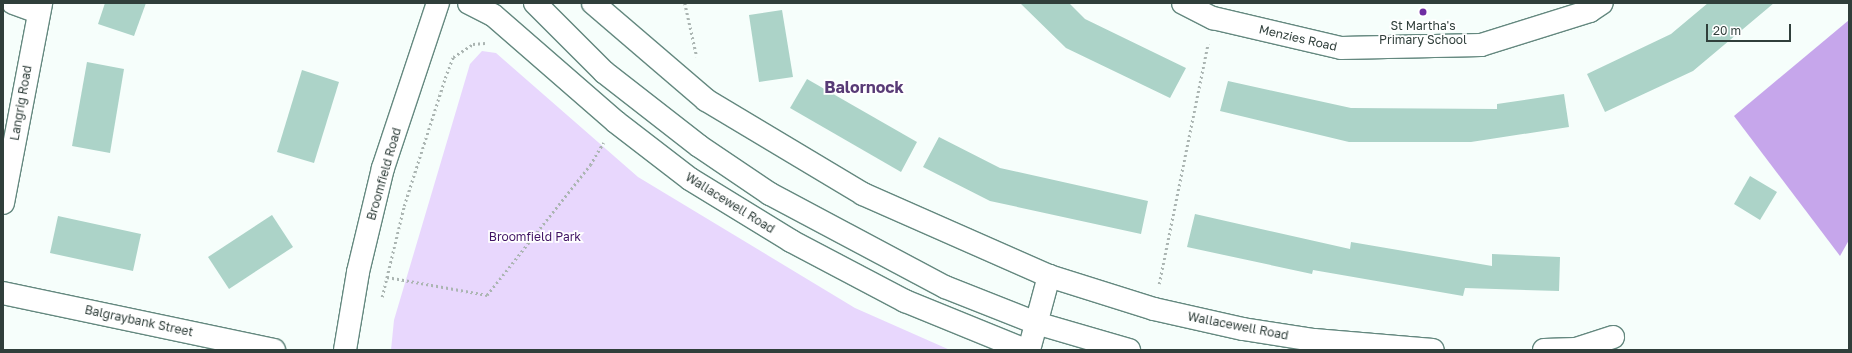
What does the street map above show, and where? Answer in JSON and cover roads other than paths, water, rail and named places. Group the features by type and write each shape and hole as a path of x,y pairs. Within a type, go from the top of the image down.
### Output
{"street":[{"path":"13,3 39,7"},
{"name":"Broomfield Road","path":"345,350 358,272 383,168 438,3"},
{"name":"Wallacewell Road","path":"469,3 493,15 537,50 616,122 690,179 791,241 905,301 1025,350"},
{"path":"535,3 604,72 699,146 770,194 945,287 1036,323 1129,350"},
{"name":"Wallacewell Road","path":"593,3 706,100 863,194 1049,276 1154,309 1314,340 1432,350"},
{"name":"Menzies Road","path":"1183,3 1213,18 1340,48 1481,45 1590,11 1602,3"},
{"name":"Langrig Road","path":"3,203 39,7"},
{"path":"1029,350 1049,276"},
{"name":"Balgraybank Street","path":"3,293 274,350"},
{"path":"1544,350 1576,349 1613,337"}],"place":[{"name":"St Martha's Primary School","path":"1423,12"}],"district":[{"name":"Balornock","path":"864,87"}],"park label":[{"name":"Broomfield Park","path":"535,237"}]}
